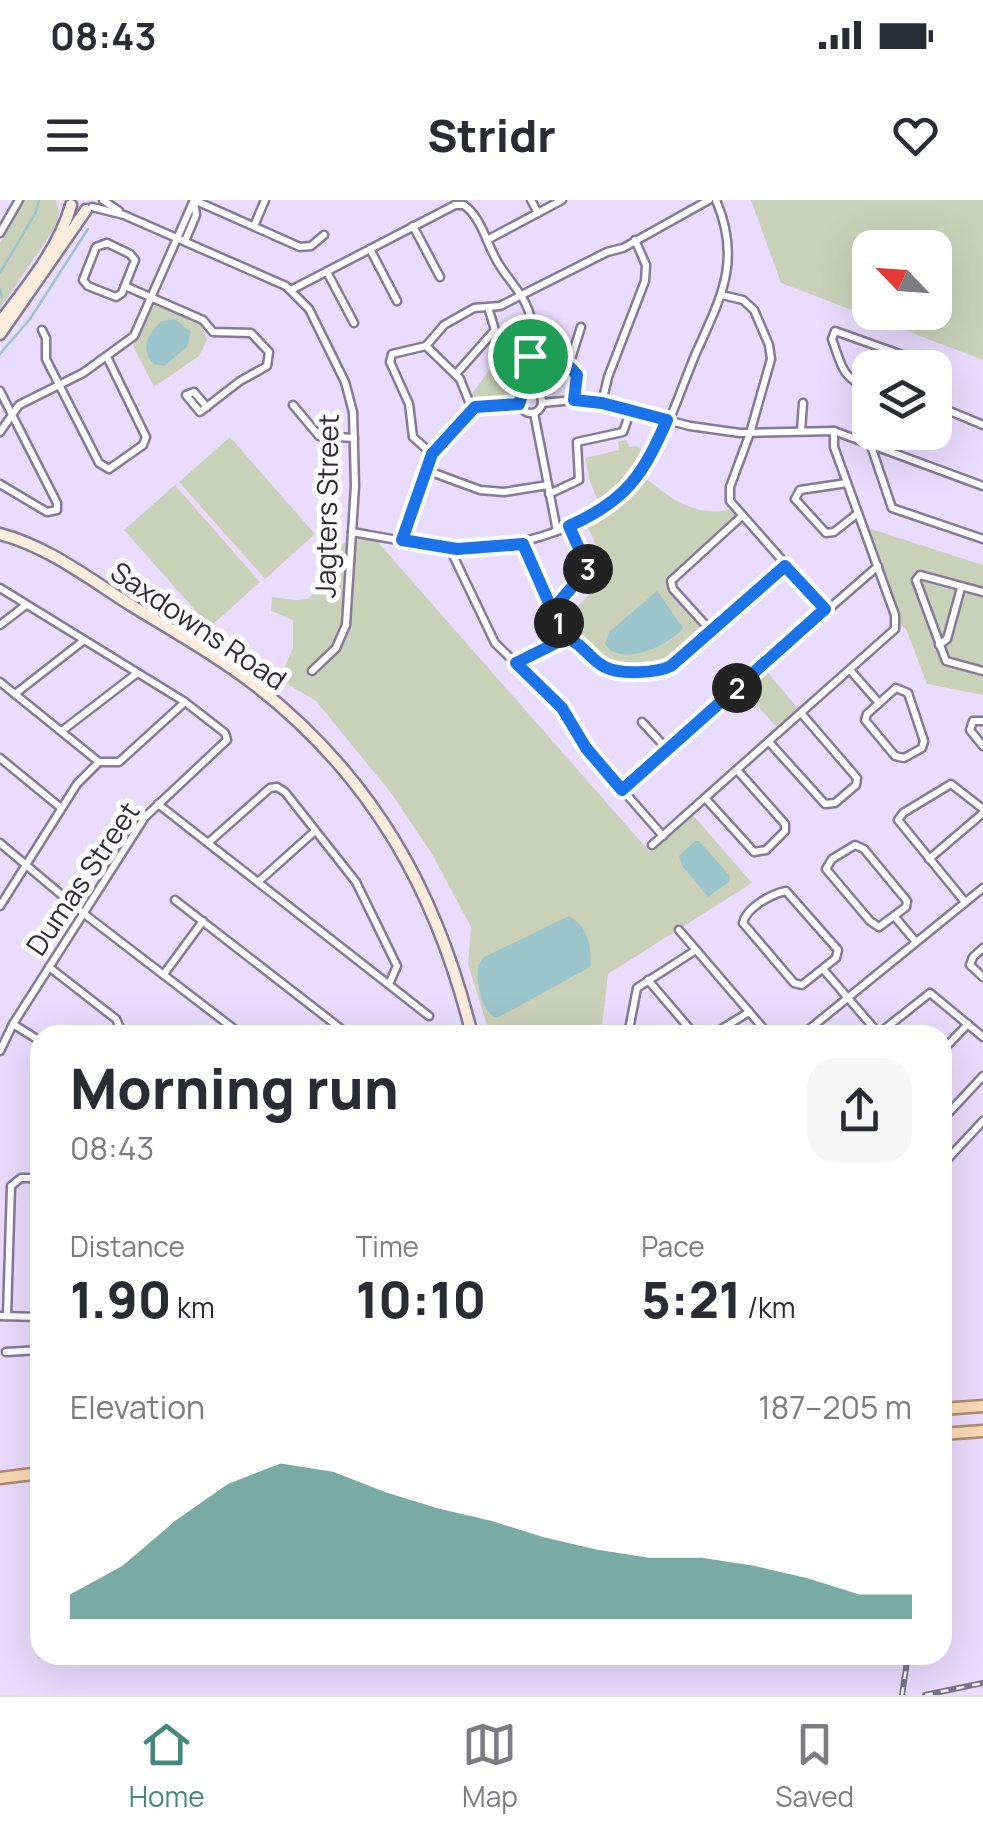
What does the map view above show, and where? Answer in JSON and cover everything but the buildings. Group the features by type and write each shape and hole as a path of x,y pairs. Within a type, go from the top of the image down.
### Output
{"main road":[{"path":"952,1408 983,1406"},
{"path":"952,1433 983,1431"},
{"path":"0,1478 30,1475"},
{"path":"23,1477 30,1479"}],"street":[{"path":"0,233 18,200"},
{"path":"194,200 300,247 311,246 324,235"},
{"path":"0,432 19,405 107,357 134,336 196,215 194,200"},
{"path":"254,226 266,200"},
{"path":"532,200 538,212"},
{"path":"487,240 562,200"},
{"path":"352,532 449,548 523,544 595,515 637,480 722,295 729,251 726,230 713,200 521,296 474,308 444,325 426,346 395,352 389,359 409,404 413,437 432,454"},
{"path":"0,322 56,238 70,202 94,204"},
{"path":"0,334 94,204"},
{"name":"Jagters Street","path":"94,204 124,215"},
{"name":"Jagters Street","path":"94,204 182,238 291,290 312,315 345,382 352,402 354,438 344,633 336,648 312,671"},
{"path":"291,290 461,204 470,210 532,322 530,391"},
{"path":"414,226 440,277"},
{"path":"602,403 606,382 646,281 646,265 635,240"},
{"path":"104,242 132,255 134,264 125,286 114,297 85,284 83,276 98,244 104,242"},
{"path":"370,249 397,301"},
{"path":"327,272 354,323"},
{"path":"125,286 203,320 214,332 251,333 269,352 270,360 264,368 206,407"},
{"path":"722,295 751,306 769,345 770,366 729,493 730,501 825,609"},
{"path":"456,374 495,330 488,306"},
{"path":"568,365 580,327"},
{"path":"42,330 46,360 101,466 114,468 143,445 146,434 107,357"},
{"path":"852,381 845,375 832,339 835,331 892,350"},
{"path":"426,346 456,374 472,410"},
{"path":"530,356 553,357 568,365 577,375 574,400"},
{"path":"0,391 57,510 49,513 0,484"},
{"path":"519,404 522,395 530,391 539,394 542,403"},
{"path":"556,531 534,414 542,403 602,403 667,420 750,433 834,431 852,437"},
{"path":"801,432 803,403"},
{"path":"402,540 432,454 472,410 479,406 519,404"},
{"path":"519,404 524,412 534,414"},
{"path":"293,405 321,437 354,438"},
{"path":"426,470 480,490 548,490 579,480 576,442 623,432 631,410"},
{"path":"952,413 983,425"},
{"path":"652,845 896,626 834,446 834,431"},
{"path":"872,450 892,508 983,539"},
{"path":"888,450 983,486"},
{"path":"848,483 800,490 796,499 826,532 834,532 858,512"},
{"path":"711,632 672,589 671,581 742,516"},
{"name":"Saxdowns Road","path":"0,524 16,538"},
{"path":"552,610 588,569 569,526"},
{"name":"Saxdowns Road","path":"0,534 60,561 226,664 314,737 389,829 418,879 440,928 469,1025"},
{"path":"523,544 566,638"},
{"path":"449,548 495,644 562,708 586,748 662,836"},
{"path":"516,663 566,638 608,668 660,670 671,666 785,566"},
{"path":"622,790 878,566"},
{"path":"983,592 917,577 946,661 983,670"},
{"path":"938,645 947,639 961,587"},
{"path":"0,588 185,702 120,762 99,762 0,682"},
{"path":"0,625 26,605"},
{"path":"15,694 83,641"},
{"path":"850,670 879,702"},
{"path":"63,730 136,674"},
{"path":"896,688 906,691 924,739 922,748 904,758 895,756 866,720 879,702 896,688"},
{"name":"Dumas Street","path":"0,1051 48,967 145,817 222,748 224,734 185,702"},
{"path":"769,742 824,804 834,804 846,794 857,782 854,773 801,713"},
{"path":"983,721 973,721 970,730 983,746"},
{"path":"642,722 667,750"},
{"path":"0,758 61,808"},
{"path":"0,906 77,784 99,762"},
{"path":"706,798 754,852 766,850 782,834 785,824 738,770"},
{"path":"929,859 983,811 950,784 903,813 899,824 965,902"},
{"path":"208,843 273,786 285,792 356,882 397,966 389,984"},
{"path":"158,804 430,1016"},
{"path":"258,882 315,830"},
{"path":"0,843 83,913 229,1025"},
{"path":"855,845 861,846 906,898 906,907 894,917 875,926 827,872 827,864 855,845"},
{"path":"814,1025 983,888"},
{"path":"778,893 791,894 837,948 838,956 823,969 802,986 794,983 744,925 744,916 778,893"},
{"path":"175,900 336,1025"},
{"path":"894,917 916,942"},
{"path":"164,974 203,922"},
{"path":"679,930 760,1025"},
{"path":"983,948 970,965 983,977"},
{"path":"629,1025 634,993 696,950"},
{"path":"48,967 118,1025"},
{"path":"823,969 871,1025"},
{"path":"648,980 686,1025"},
{"path":"889,1025 930,992 983,1038"},
{"path":"728,1025 749,1012"},
{"path":"13,1024 30,1035"},
{"path":"952,1041 968,1024"},
{"path":"952,1109 983,1076"},
{"path":"952,1154 983,1121"},
{"path":"30,1178 22,1178 11,1186 4,1316 30,1317"},
{"path":"6,1352 30,1351"}],"shaded area":[{"path":"24,200 56,200 56,226 0,308 0,243"},
{"path":"751,200 983,200 983,360 904,330 952,330 952,230 852,230 852,310 781,283"},
{"path":"157,304 201,323 207,340 199,356 154,387 133,346 149,310"},
{"path":"174,319 191,332 187,347 164,366 154,364 146,348 149,337 160,322"},
{"path":"529,344 527,373 520,392 503,402 473,403 471,395 504,350"},
{"path":"230,437 315,534 265,579 179,482"},
{"path":"627,440 629,447 649,452 634,479 601,507 585,458 619,450 618,442"},
{"path":"644,477 684,505 706,511 732,509 735,516 669,580 670,590 703,627 701,636 666,666 608,666 568,634 562,624 609,573 586,523 620,501"},
{"path":"175,485 260,582 210,627 124,530"},
{"path":"867,530 983,565 983,695 927,684 906,629 899,624"},
{"path":"362,537 376,540 649,851 692,814 752,883 608,974 602,1025 487,1025 468,964 471,927 432,854 391,793 316,701 279,679 293,648 293,620 271,611 272,597 298,600 311,596 332,555 348,541 343,622 330,650 306,671 311,677 336,654 347,636 355,543"},
{"path":"657,591 683,628 644,652 612,651 605,644 609,632"},
{"path":"764,668 800,711 779,730 742,688"},
{"path":"695,841 730,876 729,882 708,897 683,867 679,856"},
{"path":"569,916 587,938 590,967 497,1018 491,1015 479,988 478,966 484,957"}],"waterway":[{"path":"0,273 36,212 39,200"},
{"path":"0,354 30,319 88,229"},
{"path":"0,289 2,297"}],"railway":[{"path":"902,1695 906,1665"},
{"path":"925,1695 983,1683"}],"route":[{"path":"530,356 530,391 522,395 519,404 475,407 434,452 402,540 457,549 523,544 552,610 563,632 566,638 610,669 664,670 671,666 785,566 825,609 622,790 586,748 562,708 516,663 566,638 552,610 588,569 569,526 595,515 628,490 651,458 667,420 574,400 577,375 568,365 553,357 530,356"}]}
